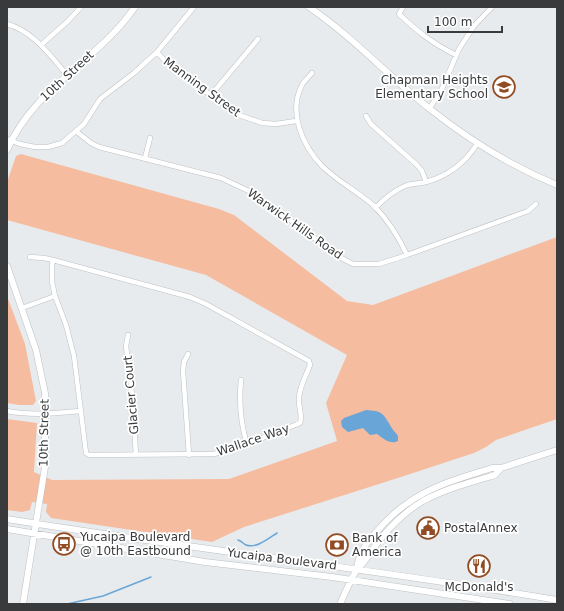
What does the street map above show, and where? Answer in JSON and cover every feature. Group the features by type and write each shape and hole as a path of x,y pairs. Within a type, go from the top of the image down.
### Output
{"main road":[{"name":"10th Street","path":"7,150 9,140 43,97 115,31 135,7"},
{"path":"309,7 329,20 354,41 429,109 477,144 522,169 557,185"},
{"name":"10th Street","path":"7,266 36,350 43,379 46,414 45,467 23,603"},
{"path":"340,604 357,569 365,561 373,547 383,535 406,513 423,501 446,491 495,475 501,468 557,450"},
{"name":"Yucaipa Boulevard","path":"7,519 194,548 461,583 557,600"},
{"name":"Yucaipa Boulevard","path":"7,529 205,562 351,580 510,604"}],"street":[{"path":"41,45 81,7"},
{"path":"9,140 35,147 48,147 62,143 77,132 84,124 100,99 157,52 194,7"},
{"path":"403,7 399,14 426,39 456,55"},
{"path":"429,109 441,91 456,55 470,32 492,7"},
{"path":"7,24 22,30 41,45 67,75"},
{"path":"211,95 258,39"},
{"name":"Manning Street","path":"157,52 165,62 236,114 262,123 276,124 296,120"},
{"path":"312,73 302,85 297,104 296,120 306,144 322,166 375,208 398,237 407,255"},
{"path":"366,116 371,124 417,165 422,171 426,182"},
{"name":"Warwick Hills Road","path":"77,132 91,143 99,147 221,178 243,187 343,259 353,264 379,264 407,255 528,211 536,204"},
{"path":"145,158 150,138"},
{"path":"375,208 387,196 407,185 426,182 440,177 458,167 477,144"},
{"name":"Wallace Way","path":"30,258 44,258 53,260 190,297 206,304 309,361 310,364 302,381 299,398 302,418 300,423 247,444 214,454 89,455 86,453 84,448 82,411 74,356 52,282 53,260"},
{"path":"22,308 55,296"},
{"name":"Glacier Court","path":"128,335 126,346 132,395 136,455"},
{"path":"188,354 184,362 183,371 189,455"},
{"path":"241,380 239,401 241,420 247,444"},
{"path":"7,411 17,413 46,414 82,411"}],"shaded area":[{"path":"21,154 219,209 234,215 347,301 373,305 557,237 557,419 496,440 474,453 244,527 212,542 51,518 46,512 47,504 32,502 30,510 22,512 7,510 7,419 37,423 34,472 52,480 229,479 337,441 326,403 347,355 206,275 7,220 7,182 16,156"},
{"path":"7,296 25,344 36,401 33,405 7,403"}],"water":[{"path":"366,410 376,411 384,415 398,436 398,441 390,442 377,434 370,435 363,428 348,432 342,427 341,421 344,418"}],"waterway":[{"path":"238,540 246,545 254,546 277,533"},
{"path":"67,604 103,596 151,577"}],"place":[{"name":"Chapman Heights Elementary School","path":"504,87"},
{"name":"PostalAnnex","path":"428,528"},
{"name":"Yucaipa Boulevard @ 10th Eastbound","path":"64,544"},
{"name":"Bank of America","path":"337,545"},
{"name":"McDonald's","path":"479,566"}]}
